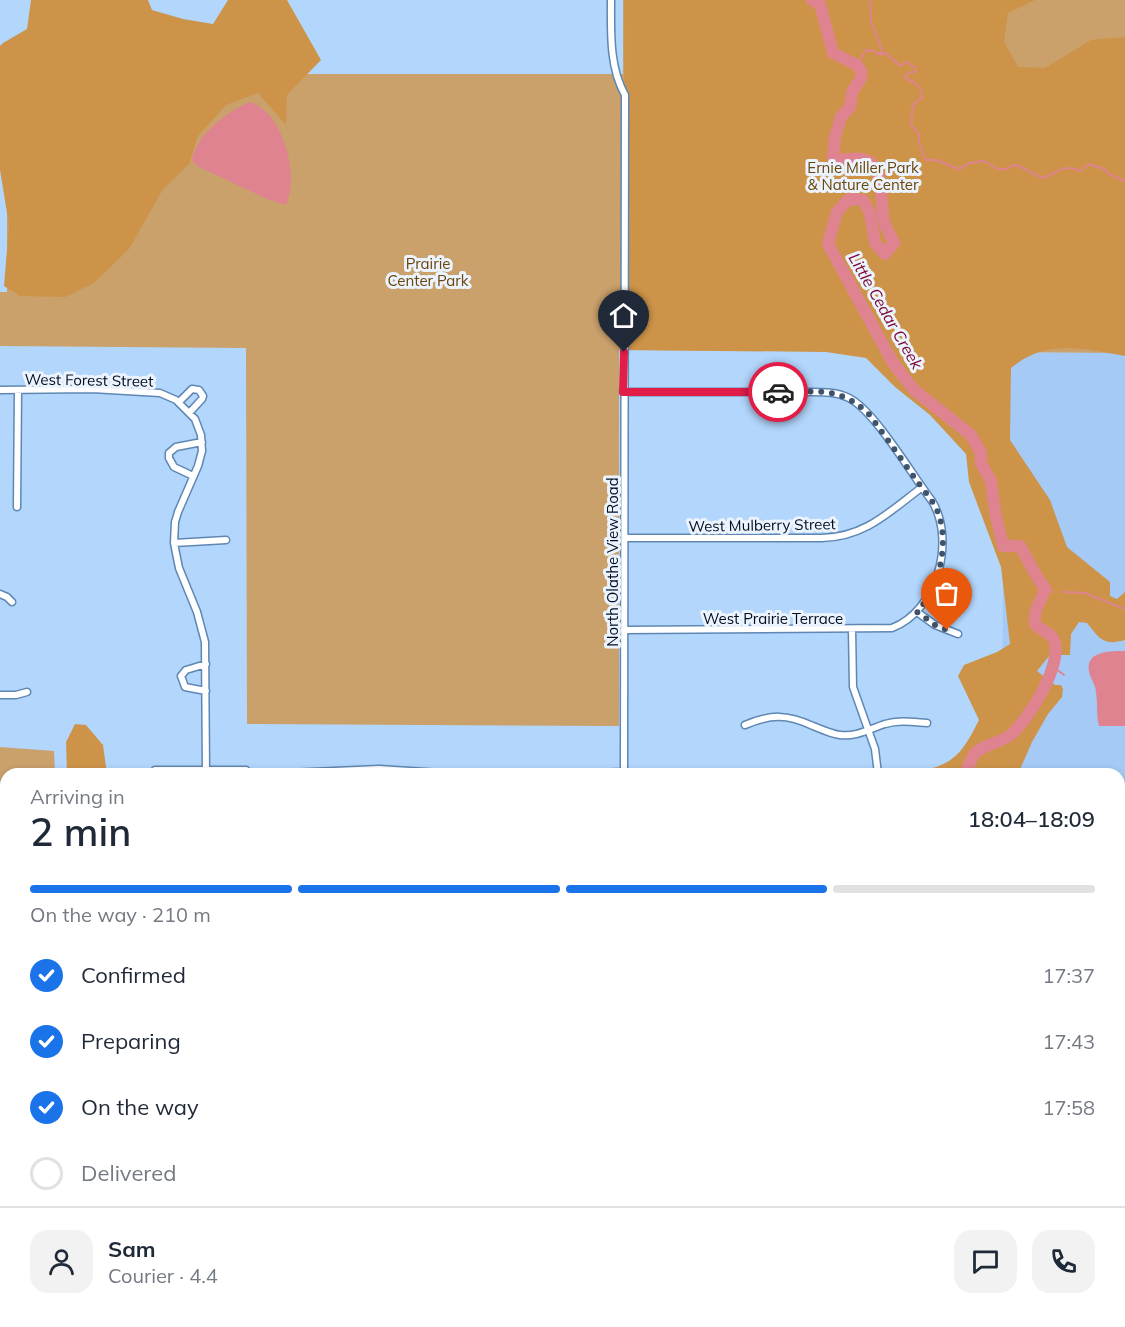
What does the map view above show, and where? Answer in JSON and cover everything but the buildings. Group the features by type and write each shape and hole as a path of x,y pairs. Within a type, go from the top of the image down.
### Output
{"street":[{"name":"North Olathe View Road","path":"611,0 611,39 617,81 625,95 624,768"},
{"name":"West Forest Street","path":"0,390 92,389 151,392 160,393 178,401"},
{"path":"190,412 202,399 203,396 199,390 192,389 178,401 190,412 199,429 202,442 200,459 175,522 174,543 179,568 202,627 206,663 206,768"},
{"path":"17,507 18,390"},
{"name":"West Prairie Terrace","path":"623,392 812,392 840,395 858,404 868,413 932,501 938,514 942,544 939,564 930,592 917,612 892,628 624,630"},
{"path":"193,476 174,467 168,458 169,453 176,447 202,442"},
{"name":"West Mulberry Street","path":"625,538 845,536 863,530 921,488"},
{"path":"174,543 226,540"},
{"path":"0,594 12,602"},
{"path":"917,612 935,625 958,634"},
{"path":"852,629 853,687 875,749 877,768"},
{"path":"206,663 186,670 182,676 185,687 206,691"},
{"path":"0,695 27,692"},
{"path":"745,725 762,718 786,717 839,735 869,732 883,724 904,721 927,723"},
{"path":"1125,1062 1125,1093"}],"shaded area":[{"path":"250,102 262,108 272,118 286,146 291,178 286,205 267,199 197,166 192,160 200,142 214,125 232,111"},
{"path":"1004,353 1125,353 1125,768 1002,768"},
{"path":"1125,651 1125,726 1099,726 1096,690 1090,675 1090,661 1105,652"}],"green space":[{"path":"31,0 148,0 152,10 183,19 213,24 228,0 287,0 321,60 287,95 286,125 258,93 226,105 198,136 189,164 163,189 129,249 94,283 65,297 20,296 4,286 9,225 0,170 0,46 27,29"},
{"name":"Prairie Center Park","path":"623,0 1125,0 1125,353 619,350 619,726 247,724 246,348 0,346 0,292 7,292 7,74 623,74"},
{"name":"Ernie Miller Park & Nature Center","path":"624,0 1035,0 1008,13 1004,42 1018,67 1045,68 1091,40 1125,37 1125,356 1080,349 1052,349 1038,352 1011,368 1010,440 1050,500 1067,547 1110,582 1110,596 1117,599 1125,592 1125,640 1112,642 1103,640 1087,623 1079,622 1071,634 1070,655 1050,655 1037,671 1055,685 1061,685 1062,697 1048,714 1021,768 932,768 950,760 963,748 979,720 958,676 964,665 997,652 1010,644 1001,567 969,482 966,454 930,415 895,387 866,358 826,352 625,350"},
{"path":"75,724 86,725 103,745 106,768 67,768 66,742"},
{"path":"0,747 54,751 55,768 0,768"}],"waterway":[{"name":"Little Cedar Creek","path":"812,0 820,4 833,53 857,65 861,71 861,78 852,92 850,107 841,117 835,137 833,158 861,159 874,166 880,180 884,221 894,243 885,254 875,243 870,213 863,200 849,199 837,212 828,244 893,363 914,390 971,435 981,453 981,463 991,481 1003,546 1020,546 1045,588 1037,608 1035,624 1053,638 1056,648 1050,676 1043,691 1017,729 1009,736 975,753 968,768"},
{"path":"870,0 871,21 882,50 879,54"},
{"path":"857,65 866,50 875,51 879,55 886,53 900,66 906,62 916,68 916,72 911,72 905,78 917,85 922,93 922,97 913,105 911,125 919,134 925,160 936,160 959,169 970,163 984,161 998,169 1006,169 1013,165 1042,178 1064,168 1080,171 1089,164 1104,169 1109,174 1125,181"},
{"path":"1045,588 1053,592"},
{"path":"1063,592 1085,593 1125,609"},
{"path":"1052,666 1064,675"}],"way so far":[{"path":"778,392 830,392 849,398 858,404 868,413 932,501 938,514 942,534 941,555 930,592 917,612 935,625 947,630"}],"route":[{"path":"624,352 623,392 778,392"}]}
